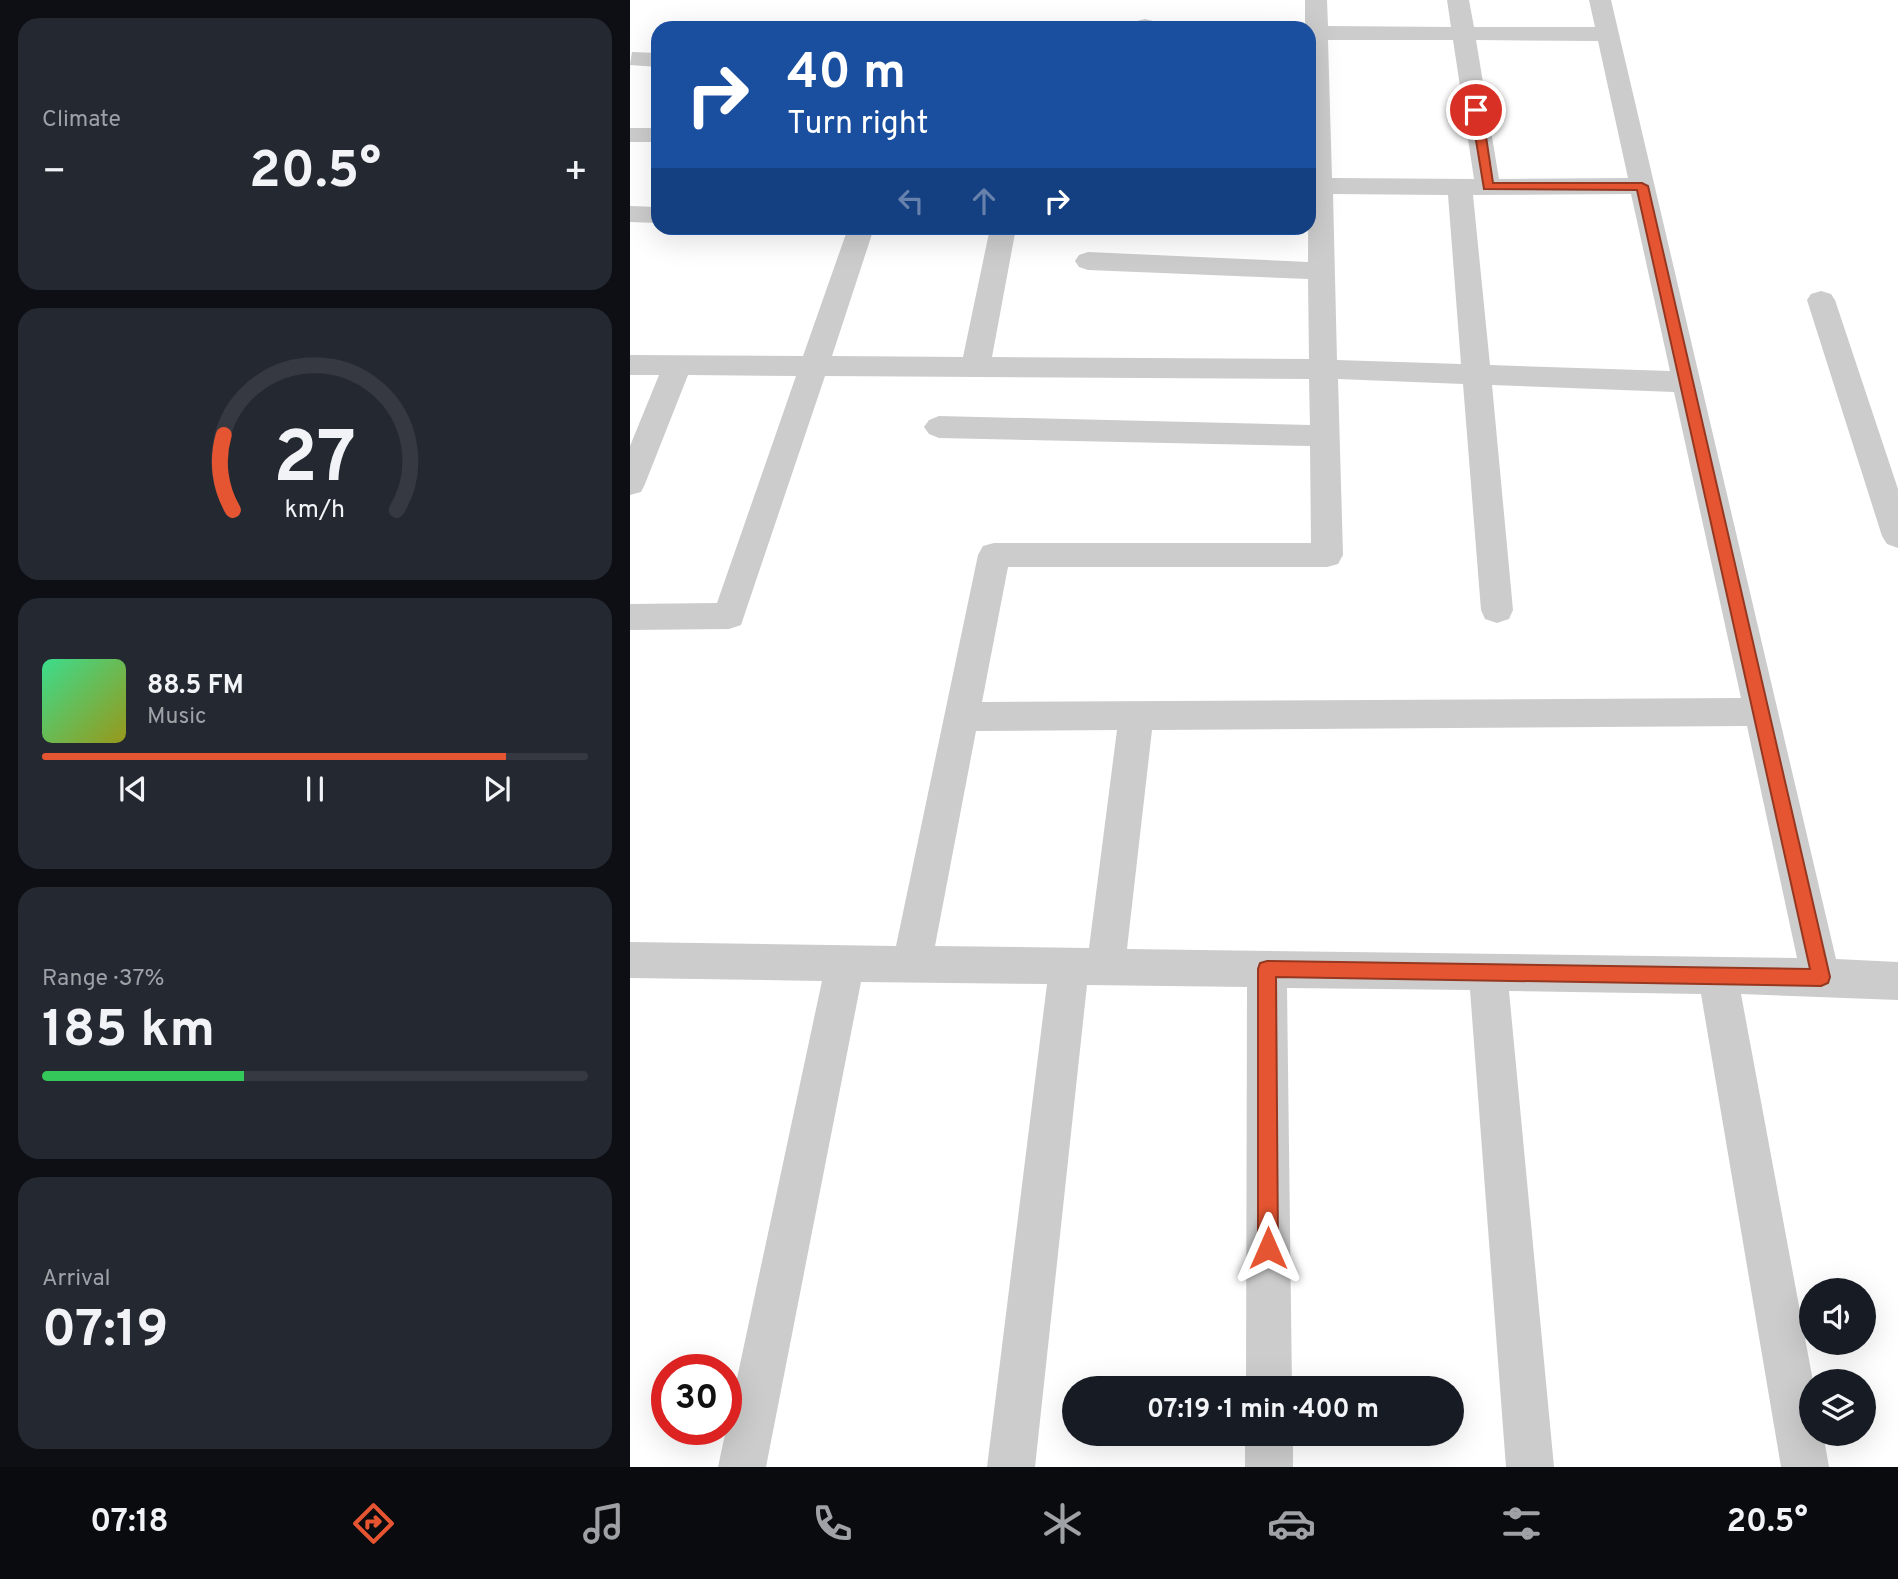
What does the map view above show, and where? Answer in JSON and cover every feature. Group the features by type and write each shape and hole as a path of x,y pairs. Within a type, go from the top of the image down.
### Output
{"street":[{"path":"1316,0 1316,110"},
{"path":"1458,0 1488,187"},
{"path":"1600,0 1821,977"},
{"path":"1318,33 1609,34"},
{"path":"632,59 651,60"},
{"path":"630,135 651,135"},
{"path":"1316,187 1642,186"},
{"path":"1460,187 1497,610"},
{"path":"912,964 994,555 1327,555 1321,271 1316,211"},
{"path":"630,214 651,215"},
{"path":"632,624 729,616 859,235"},
{"path":"975,369 1002,235"},
{"path":"1088,261 1321,271"},
{"path":"1821,300 1898,537"},
{"path":"630,365 1323,369 1686,382"},
{"path":"630,484 677,366"},
{"path":"939,427 1325,436"},
{"path":"962,717 1761,712"},
{"path":"1011,1467 1087,966 1136,717"},
{"path":"630,960 1821,977 1898,981"},
{"path":"742,1467 845,963"},
{"path":"1267,969 1269,1376"},
{"path":"1488,973 1530,1467"},
{"path":"1718,976 1805,1467"},
{"path":"1269,1446 1269,1467"}],"route":[{"path":"1268,1248 1267,969 1821,977 1642,186 1488,187 1476,110"}]}
